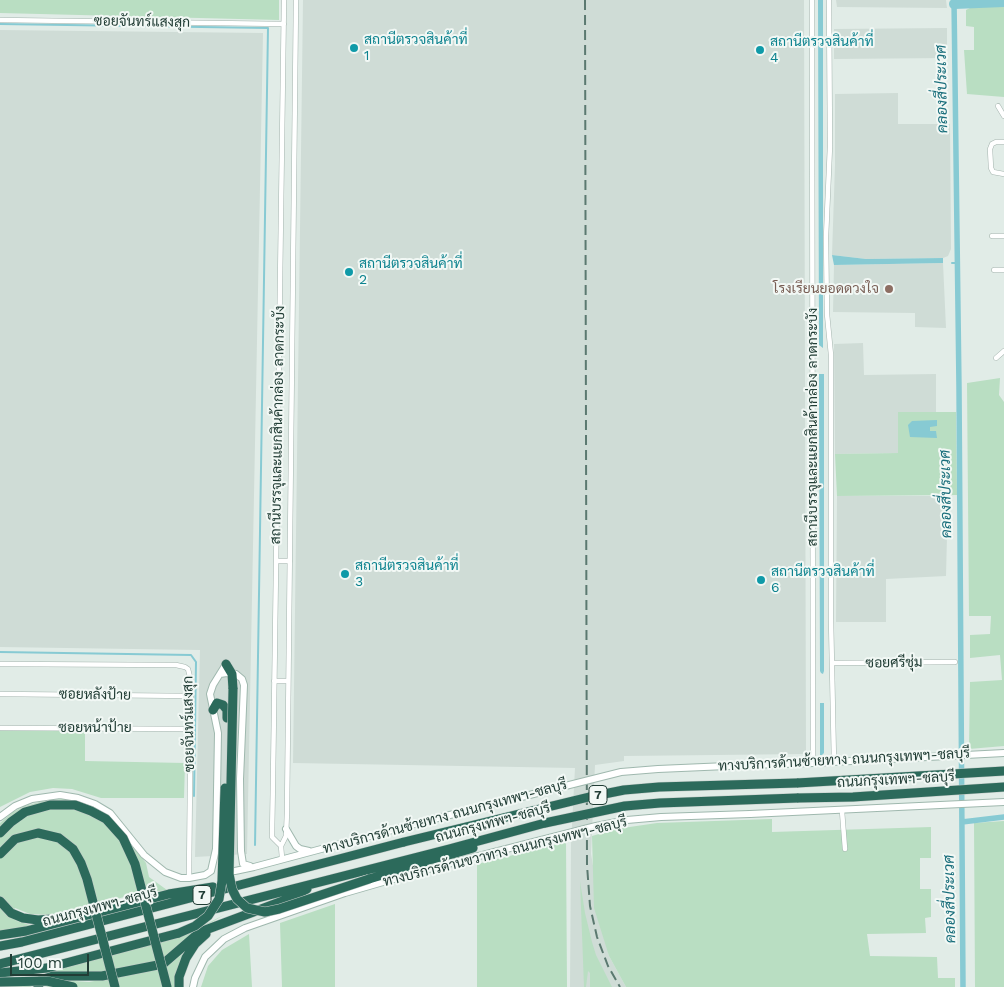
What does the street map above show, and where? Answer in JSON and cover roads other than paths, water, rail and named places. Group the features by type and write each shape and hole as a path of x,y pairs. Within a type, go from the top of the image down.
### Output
{"highway":[{"path":"226,664 232,674 233,689 229,874 232,889 237,899 247,908 265,912 279,909 343,887 464,852 510,833"},
{"path":"0,973 47,968 179,933 195,926 208,916 219,899 222,881 227,718 227,710 223,705 217,704 213,710"},
{"name":"ถนนกรุงเทพฯ-ชลบุรี","path":"0,946 49,935 401,842 624,790 1004,772"},
{"name":"ถนนกรุงเทพฯ-ชลบุรี","path":"0,964 428,855 545,823 625,806 1004,787"},
{"path":"0,833 25,812 50,805 65,804 84,808 101,816 111,824 127,844 135,864 167,987"},
{"path":"0,854 15,839 38,833 59,838 72,849 85,872 115,987"},
{"path":"0,901 11,913 23,918 44,920 123,902 217,886 401,842"},
{"path":"38,987 41,980 54,976 102,976 163,964 200,932 288,900 318,882"},
{"path":"0,935 156,897"},
{"path":"179,987 179,977 186,958 196,944 214,928"},
{"path":"0,982 26,978 47,968"},
{"path":"0,982 47,981 73,987"}],"main road":[{"path":"0,817 15,806 41,797 60,795 87,800 110,813 152,863 171,874 189,878 204,876 211,871 216,849 218,733 210,694 213,685 226,664"},
{"path":"220,674 236,674 242,679 244,684 240,779 242,860 246,866 254,866"},
{"name":"ทางบริการด้านซ้ายทาง ถนนกรุงเทพฯ-ชลบุรี","path":"214,860 217,868 235,871 621,772 750,764 813,763 1004,753"},
{"name":"ทางบริการด้านขวาทาง ถนนกรุงเทพฯ-ชลบุรี","path":"194,987 195,978 205,957 224,939 245,928 345,893 428,869 596,826 627,820 661,817 750,814 842,814 1004,802"},
{"path":"286,829 296,846 304,850 314,851"}],"street":[{"name":"สถานีบรรจุและแยกสินค้ากล่อง ลาดกระบัง","path":"284,0 272,836 281,846 286,836 296,0"},
{"name":"สถานีบรรจุและแยกสินค้ากล่อง ลาดกระบัง","path":"812,0 813,763"},
{"name":"สถานีบรรจุและแยกสินค้ากล่อง ลาดกระบัง","path":"830,0 830,146 826,247 830,355 834,762"},
{"name":"ซอยจันทร์แสงสุก","path":"0,20 284,24"},
{"path":"998,106 1004,116"},
{"path":"1004,142 992,144 990,149 993,172 1004,174"},
{"path":"992,236 1004,236"},
{"path":"994,270 1004,270"},
{"path":"996,358 1004,351"},
{"path":"276,561 290,561"},
{"name":"ซอยศรีชุ่ม","path":"832,663 955,662"},
{"name":"ซอยจันทร์แสงสุก","path":"0,664 180,665 185,667 189,672 191,729 189,878"},
{"path":"274,681 288,681"},
{"name":"ซอยหลังป้าย","path":"0,694 190,696"},
{"name":"ซอยหน้าป้าย","path":"0,728 191,729"},
{"path":"842,814 845,849"},
{"path":"281,846 282,858"}],"water":[{"path":"818,0 823,0 823,348 819,345"},
{"path":"832,255 866,259 943,258 943,263 834,265"},
{"path":"819,374 824,374 823,674 820,671"},
{"path":"937,420 937,426 930,427 930,431 936,431 937,438 910,437 908,425 912,421"},
{"path":"820,703 824,703 824,753 822,755 820,755"}],"waterway":[{"name":"คลองสี่ประเวศ","path":"954,0 963,987"},
{"path":"954,4 1004,2"},
{"path":"0,24 268,28 255,845"},
{"name":"คลองสี่ประเวศ","path":"952,263 957,263"},
{"path":"0,652 191,655 196,662 194,796"},
{"path":"962,822 1004,817"}],"railway":[{"path":"585,0 587,865 590,906 597,937 608,966 620,987"}],"place":[{"name":"สถานีตรวจสินค้าที่ 1","path":"354,48"},
{"name":"สถานีตรวจสินค้าที่ 4","path":"760,50"},
{"name":"สถานีตรวจสินค้าที่ 2","path":"349,272"},
{"name":"โรงเรียนยอดดวงใจ","path":"889,289"},
{"name":"สถานีตรวจสินค้าที่ 3","path":"345,574"},
{"name":"สถานีตรวจสินค้าที่ 6","path":"761,580"}]}
